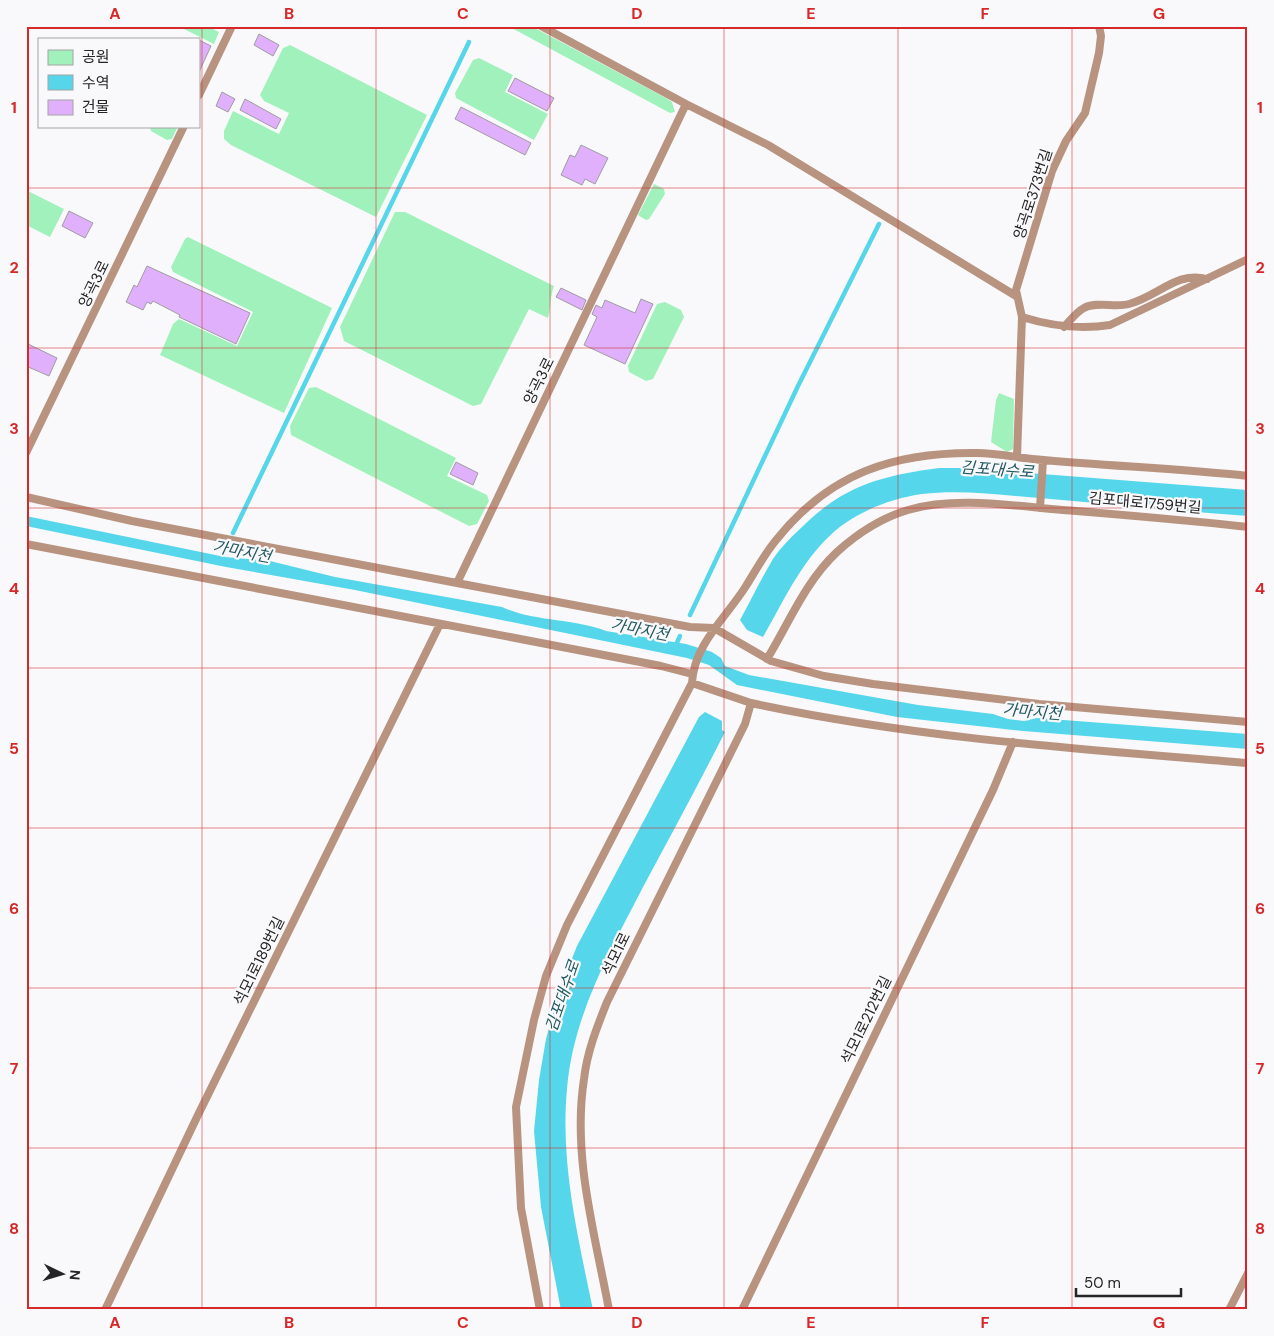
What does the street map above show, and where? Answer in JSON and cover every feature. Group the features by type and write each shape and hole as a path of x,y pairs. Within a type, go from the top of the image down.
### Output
{"lane":[{"path":"200,93 232,26"},
{"path":"541,26 686,104 768,144 1016,296 1022,316 1017,457"},
{"name":"양곡로373번길","path":"1016,296 1052,171 1066,142 1085,113 1101,36 1099,26"},
{"name":"양곡3로","path":"457,583 686,104"},
{"name":"양곡3로","path":"26,453 183,128"},
{"path":"1022,316 1045,324 1064,326 1088,328 1110,325 1248,259"},
{"path":"1064,326 1084,307 1129,304 1158,292 1185,277 1194,276 1207,279"},
{"path":"540,1310 521,1208 516,1106 536,1012 546,976 567,925 692,684 693,672 711,631 733,606 777,538 792,522 841,482 869,468 912,458 977,453 1017,457 1043,463 1248,476"},
{"path":"1040,505 1043,463"},
{"path":"26,497 132,521 711,631 767,660 793,669 824,676 873,684 1039,704 1248,722"},
{"name":"김포대로1759번길","path":"767,660 805,592 825,564 852,539 877,522 909,510 936,505 1040,505 1248,527"},
{"path":"26,544 693,672"},
{"name":"석모1로189번길","path":"105,1310 197,1117 440,624"},
{"path":"692,684 751,703 856,724 1013,742 1248,763"},
{"name":"석모1로","path":"609,1310 583,1164 581,1097 589,1054 607,1002 740,736 751,703"},
{"name":"석모1로212번길","path":"742,1310 993,790 1013,742"},
{"path":"1229,1310 1248,1273"}],"green space":[{"path":"178,26 207,26 219,32 214,44"},
{"path":"508,26 531,26 666,98 672,102 675,112 670,113"},
{"path":"290,45 427,115 376,217 231,145 224,139 224,131 233,111 279,134 289,113 264,101 260,95 283,48"},
{"path":"479,58 513,75 505,92 548,114 534,140 456,98 455,93 473,60"},
{"path":"150,128 177,128 172,139 167,140 151,131"},
{"path":"654,184 664,189 665,194 649,219 646,220 638,215"},
{"path":"26,190 64,209 50,237 26,225"},
{"path":"395,212 405,212 554,286 548,318 529,309 481,404 473,406 344,341 340,327"},
{"path":"188,237 332,308 284,413 160,355 173,324 179,319 237,346 253,312 173,272 171,267 185,239"},
{"path":"665,302 681,310 684,317 653,379 646,381 629,372 628,366 657,304"},
{"path":"316,387 456,458 447,476 487,495 489,501 477,524 469,526 291,435 290,426 309,388"},
{"path":"999,393 1014,399 1013,449 1007,452 991,442 996,400"}],"water":[{"path":"939,468 966,468 1248,490 1248,516 986,493 954,492 911,496 869,509 841,526 828,537 806,563 763,637 747,630 740,620 764,574 779,550 817,513 848,492 864,485 881,479"},
{"path":"26,516 225,557 270,561 335,577 502,607 527,615 580,624 606,631 686,644 712,652 721,658 725,666 749,675 918,705 993,714 1008,719 1024,721 1037,718 1248,734 1248,749 1023,731 897,717 737,685 709,665 687,658 355,590 226,567 26,526"},
{"name":"김포대수로","path":"705,712 722,721 722,730 725,732 605,961 594,986 577,1036 567,1089 566,1145 572,1200 593,1310 561,1310 541,1207 534,1131 539,1080 546,1039 559,991 577,946 699,717"}],"building":[{"path":"259,34 279,45 273,56 254,45"},
{"path":"200,40 211,46 200,70"},
{"path":"515,78 554,98 547,111 508,91"},
{"path":"222,92 235,99 228,112 216,106"},
{"path":"245,99 281,119 276,129 240,110"},
{"path":"461,107 531,143 525,155 455,119"},
{"path":"581,145 608,158 595,184 585,179 582,185 561,175 570,155 575,157"},
{"path":"69,211 93,223 85,238 62,226"},
{"path":"147,266 250,313 236,344 179,317 180,315 153,301 151,304 147,302 143,310 126,302 134,285 137,287"},
{"path":"561,288 586,300 582,310 556,297"},
{"path":"641,299 653,304 625,364 584,345 597,317 592,314 596,305 602,308 605,300 635,313"},
{"path":"26,343 57,358 49,376 26,366"},
{"path":"456,462 478,473 473,485 450,474"}],"waterway":[{"path":"233,533 469,42"},
{"path":"690,615 798,386 879,224"},
{"name":"가마지천","path":"220,561 225,550"},
{"path":"675,647 680,636"}]}
